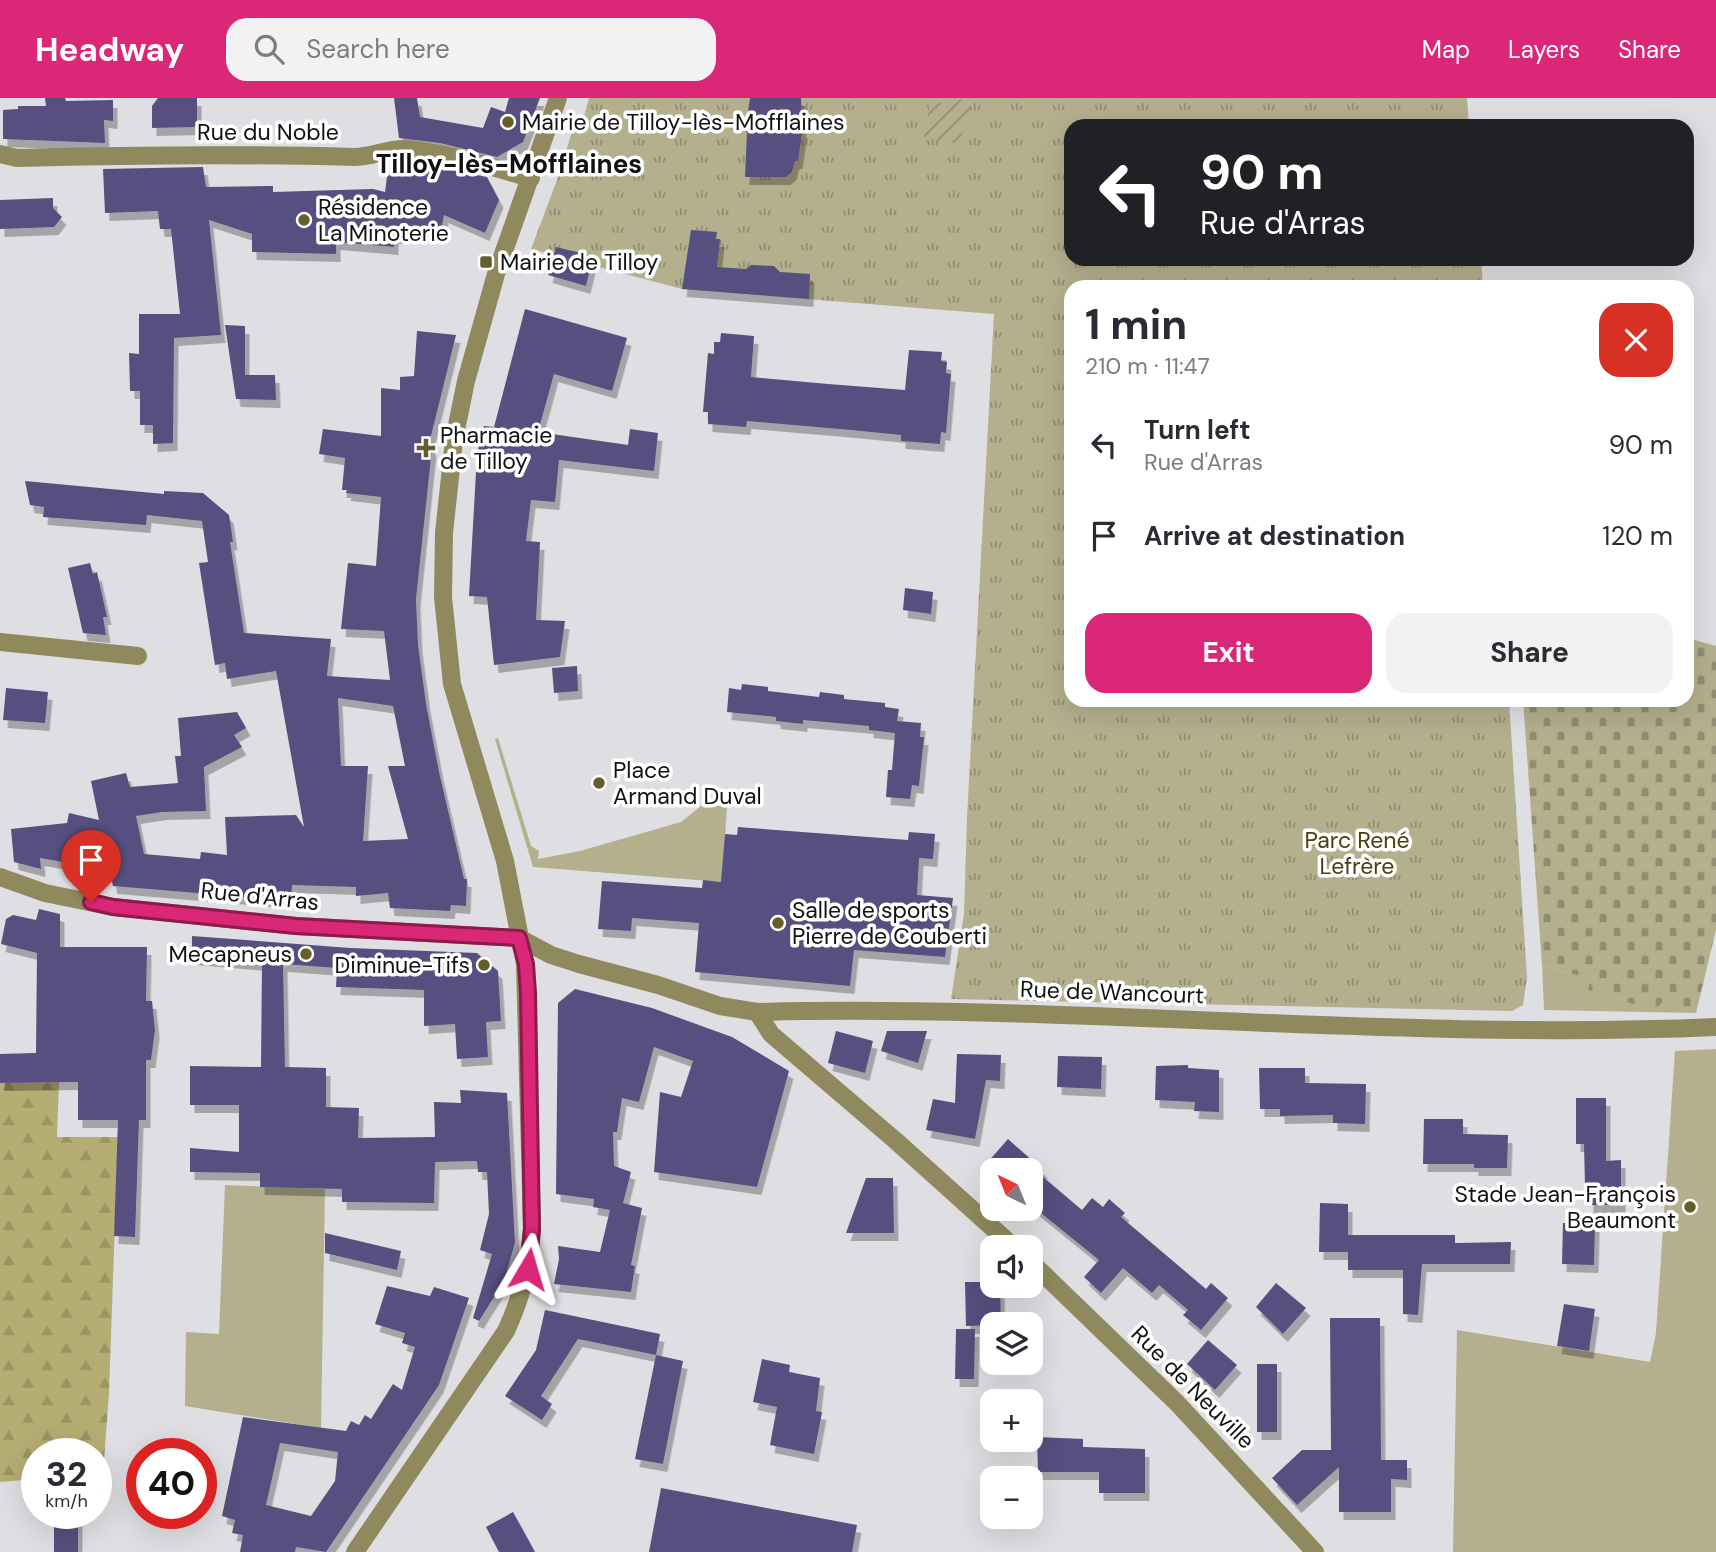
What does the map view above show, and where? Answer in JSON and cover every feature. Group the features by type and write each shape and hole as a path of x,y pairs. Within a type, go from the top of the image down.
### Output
{"street":[{"path":"355,1552 506,1331 520,1301 528,1269 532,1229 526,964 503,853 452,684 443,597 444,533 459,410 496,274 558,98"},
{"name":"Rue du Noble","path":"0,154 18,158 205,155 360,157 384,150 404,149 531,178"},
{"path":"0,642 138,656"},
{"name":"Rue d'Arras","path":"0,877 45,893 113,907 296,926 519,938"},
{"name":"Rue de Wancourt","path":"519,938 551,955 579,964 658,985 720,1006 757,1012 984,1012 1428,1030 1643,1030 1716,1027"},
{"path":"757,1012 771,1034 1001,1235"},
{"name":"Rue de Neuville","path":"1043,1274 1177,1403 1314,1552"}],"green space":[{"name":"Parc René Lefrère","path":"589,98 1467,98 1468,119 1064,119 1064,266 1482,266 1482,280 1064,280 1064,707 1509,707 1527,978 1523,1005 1512,1011 951,999 964,914 994,314 682,289 531,249 560,172 575,121 583,120"},
{"path":"973,98 959,144 924,138 930,104"},
{"path":"1694,640 1716,646 1716,930 1696,1013 1661,1003 1656,1011 1588,990 1590,979 1542,965 1524,707 1694,707"},
{"path":"498,738 531,846 539,851 538,859 580,851 681,822 701,806 727,806 722,882 533,867 495,739"},
{"path":"1542,965 1590,979 1588,990 1656,1010 1660,1002 1696,1013 1544,1010"},
{"name":"Stade Jean-François Beaumont","path":"1716,1049 1716,1552 1453,1552 1457,1330 1650,1362 1656,1333 1675,1051"},
{"path":"59,1082 57,1137 118,1137 106,1438 21,1438 21,1480 0,1482 0,1083"},
{"path":"225,1185 325,1189 321,1428 185,1406 186,1332 219,1334"}],"building":[{"path":"45,98 65,98 66,101 113,100 113,121 104,120 105,143 3,139 3,110 18,109 18,106 46,106"},
{"path":"158,98 197,98 197,127 152,128 152,106"},
{"name":"Mairie de Tilloy-lès-Mofflaines","path":"394,98 417,98 420,117 483,128 491,107 505,112 509,98 540,98 523,142 497,157 440,143 399,138"},
{"path":"750,98 801,98 802,134 798,161 795,161 792,172 786,177 745,177 745,132"},
{"path":"406,161 487,177 499,200 485,233 444,215 441,231 408,228 408,236 394,236 394,247 336,242 336,254 252,252 252,234 209,220 221,335 174,338 173,443 153,444 153,425 140,425 140,391 130,391 129,353 139,354 139,314 180,314 171,229 160,229 158,211 105,213 103,169 203,167 206,187 273,186 273,192 373,189 385,192 387,177"},
{"path":"53,198 53,208 62,217 54,227 0,229 0,200"},
{"path":"691,230 717,232 716,239 720,239 717,267 746,269 751,265 774,266 780,272 810,274 809,299 682,289"},
{"path":"556,247 589,255 587,264 591,265 586,286 548,275"},
{"path":"525,309 627,338 612,391 554,374 538,432 628,445 630,429 658,433 654,471 559,460 555,502 531,500 526,541 540,542 536,620 565,621 560,657 494,665 487,597 469,596 477,454 484,426 494,427"},
{"path":"225,325 245,326 245,375 275,375 276,400 236,399"},
{"path":"417,331 456,335 429,444 432,448 416,599 418,645 426,704 464,879 467,879 466,906 451,905 450,911 390,908 388,893 356,896 356,887 292,885 291,901 113,886 107,858 77,853 74,864 40,858 41,869 14,862 11,829 67,823 69,813 99,820 91,781 126,773 130,787 178,783 175,756 181,756 178,718 237,712 246,728 234,735 242,747 204,767 206,811 162,812 136,816 144,854 200,859 201,852 227,855 225,817 296,815 304,827 276,671 227,679 225,663 215,665 199,563 208,562 202,521 147,515 146,525 43,517 44,507 30,505 25,481 164,494 164,491 203,493 229,515 233,542 230,542 244,633 331,639 327,676 390,680 384,631 341,629 348,563 376,566 381,497 346,493 347,490 342,490 345,458 319,454 323,429 381,436 381,388 400,390 400,377 414,376","holes":["338,698 393,706 405,766 388,766 408,839 363,841 368,766 341,766"]},
{"path":"721,333 754,336 751,377 828,384 905,390 909,350 942,352 941,361 947,362 946,373 951,374 946,433 941,432 940,444 901,441 901,435 747,421 746,427 708,424 708,412 703,412 708,353 714,354 714,342 720,342"},
{"path":"90,563 93,574 97,572 107,617 103,617 106,635 83,633 68,568"},
{"path":"905,588 933,592 931,614 903,610"},
{"path":"577,666 578,691 554,693 552,668"},
{"path":"742,684 768,687 768,691 819,697 820,692 844,695 844,699 885,703 885,707 899,709 897,721 921,723 920,737 924,737 919,786 912,785 910,799 886,797 888,770 892,770 895,733 869,730 869,726 803,720 803,724 776,721 776,717 727,712 729,688 741,690"},
{"path":"6,688 48,692 45,723 3,720"},
{"path":"738,827 908,840 909,832 935,834 933,859 919,858 917,895 953,898 945,957 854,950 850,986 695,972 699,923 632,918 631,931 598,929 602,881 702,888 703,880 721,882 725,834 737,835"},
{"path":"39,909 60,914 60,947 147,947 146,1001 152,1001 155,1030 151,1060 146,1060 146,1120 139,1120 135,1237 114,1236 118,1120 78,1120 78,1082 0,1083 0,1054 36,1053 37,953 1,944 6,919 13,915 36,920"},
{"path":"192,936 350,948 477,953 498,971 501,1021 486,1022 488,1057 457,1059 455,1024 424,1026 424,990 336,987 337,968 283,964 285,1067 326,1068 326,1107 359,1108 358,1138 435,1137 434,1102 461,1103 460,1090 507,1093 515,1243 504,1281 479,1321 473,1318 492,1254 480,1250 489,1214 487,1172 478,1172 477,1161 435,1162 434,1203 342,1202 342,1189 260,1187 260,1173 190,1172 190,1148 239,1152 239,1105 190,1105 190,1066 261,1067 262,963 192,957"},
{"path":"575,989 652,1008 732,1037 789,1071 757,1187 654,1172 660,1092 681,1097 693,1061 654,1047 639,1102 622,1098 617,1132 613,1132 614,1166 631,1172 623,1203 642,1208 631,1265 635,1266 631,1292 554,1284 559,1259 558,1246 600,1252 610,1210 593,1207 594,1199 556,1194 558,1003"},
{"path":"836,1031 873,1041 865,1073 828,1063"},
{"path":"887,1031 927,1031 918,1063 881,1051"},
{"path":"957,1054 1001,1055 1000,1081 986,1080 975,1139 926,1130 933,1099 955,1103"},
{"path":"1058,1056 1102,1057 1101,1089 1057,1087"},
{"path":"1188,1065 1188,1068 1219,1070 1219,1112 1194,1111 1195,1102 1155,1100 1156,1066"},
{"path":"1259,1068 1305,1068 1305,1083 1366,1084 1365,1124 1333,1123 1333,1115 1280,1116 1280,1109 1260,1109"},
{"path":"1576,1098 1606,1098 1606,1161 1621,1160 1621,1205 1589,1205 1589,1186 1585,1186 1584,1144 1576,1144"},
{"path":"1424,1119 1463,1119 1463,1134 1508,1135 1507,1168 1474,1168 1474,1164 1423,1164"},
{"path":"1008,1139 1029,1158 991,1158"},
{"path":"1043,1177 1082,1210 1092,1198 1103,1207 1109,1199 1125,1213 1121,1217 1206,1289 1211,1283 1228,1298 1201,1330 1183,1315 1188,1310 1159,1285 1152,1293 1123,1268 1101,1293 1084,1277 1099,1260 1043,1215"},
{"path":"866,1178 893,1178 894,1233 846,1233"},
{"path":"1320,1203 1348,1204 1348,1252 1319,1252"},
{"path":"1563,1223 1595,1224 1594,1265 1562,1264"},
{"path":"325,1233 401,1251 397,1270 325,1253"},
{"path":"1348,1235 1455,1235 1455,1243 1511,1242 1510,1264 1422,1264 1418,1315 1403,1314 1403,1270 1348,1270"},
{"path":"965,1282 980,1282 980,1298 1000,1298 1001,1312 980,1312 980,1326 966,1326"},
{"path":"1276,1283 1306,1308 1283,1334 1256,1307"},
{"path":"387,1286 430,1296 434,1287 469,1298 439,1385 326,1552 296,1547 295,1552 240,1552 243,1535 232,1533 235,1520 222,1516 243,1417 346,1431 351,1421 359,1425 365,1415 371,1419 393,1384 402,1390 415,1347 402,1343 405,1333 375,1324","holes":["280,1443 338,1452 335,1481 311,1516 266,1505"]},
{"path":"1564,1304 1595,1309 1589,1351 1557,1346"},
{"path":"545,1310 660,1334 656,1355 578,1339 541,1396 552,1404 542,1420 505,1396 536,1350"},
{"path":"1330,1318 1380,1318 1381,1460 1407,1460 1407,1480 1391,1479 1391,1512 1339,1512 1339,1467 1297,1505 1272,1478 1302,1450 1331,1450"},
{"path":"956,1329 975,1329 974,1379 955,1379"},
{"path":"1208,1340 1237,1365 1215,1390 1187,1364"},
{"path":"656,1355 683,1361 663,1464 635,1459"},
{"path":"762,1359 790,1365 789,1372 820,1378 816,1411 822,1412 814,1454 770,1445 777,1407 753,1402"},
{"path":"1257,1364 1277,1364 1277,1432 1257,1432"},
{"path":"1043,1437 1083,1439 1083,1447 1145,1449 1145,1493 1099,1493 1099,1472 1043,1472 1043,1466 1038,1466 1037,1452 1043,1452"},
{"path":"661,1488 857,1525 852,1552 649,1552"},
{"path":"513,1512 535,1552 499,1552 486,1527"},
{"path":"54,1529 78,1529 78,1552 54,1552"}],"place":[{"name":"Mairie de Tilloy-lès-Mofflaines","path":"508,122"},
{"name":"Résidence La Minoterie","path":"304,220"},
{"name":"Mairie de Tilloy","path":"486,262"},
{"name":"Pharmacie de Tilloy","path":"426,448"},
{"name":"Place Armand Duval","path":"599,783"},
{"name":"Salle de sports Pierre de Couberti","path":"778,923"},
{"name":"Mecapneus","path":"306,954"},
{"name":"Diminue-Tifs","path":"484,965"},
{"name":"Stade Jean-François Beaumont","path":"1690,1207"}],"district":[{"name":"Tilloy-lès-Mofflaines","path":"509,164"}],"route":[{"path":"91,902 113,907 296,926 519,938 526,964 528,993 532,1229 528,1269"}]}
